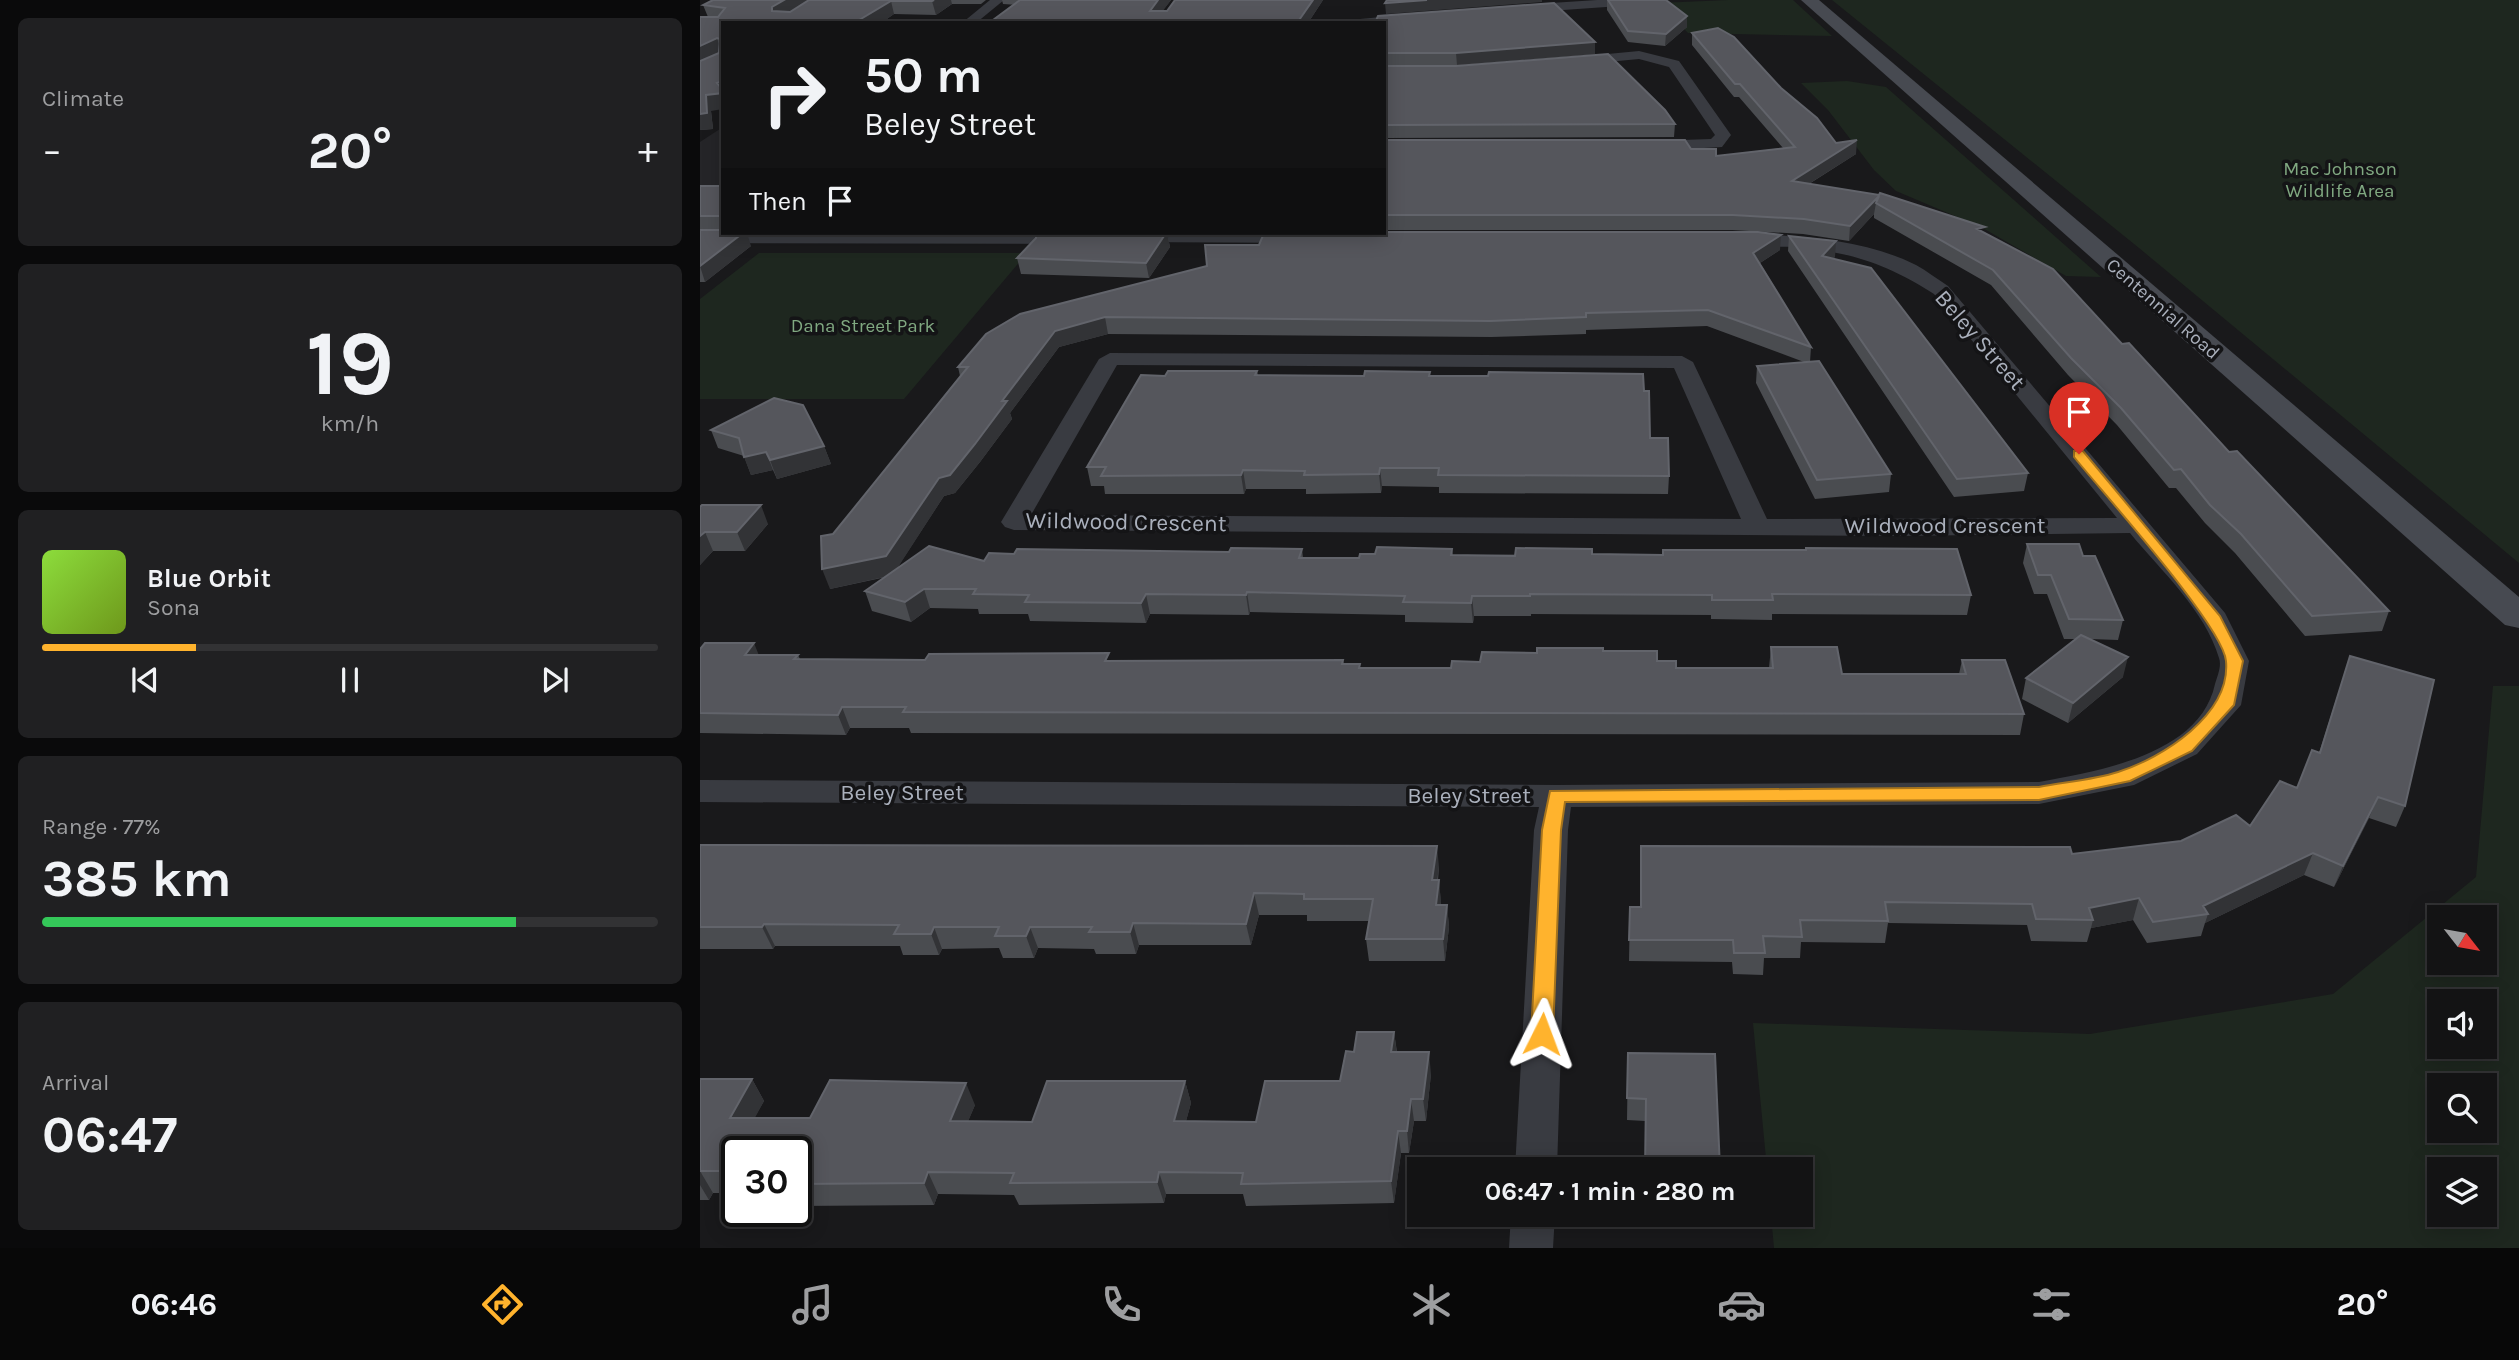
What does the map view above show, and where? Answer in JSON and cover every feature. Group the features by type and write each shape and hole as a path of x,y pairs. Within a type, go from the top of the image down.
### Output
{"main road":[{"name":"Centennial Road","path":"1809,0 2519,617"}],"street":[{"path":"971,21 999,0"},
{"path":"1512,10 1579,2 1649,0"},
{"path":"1352,20 1429,17"},
{"path":"1562,62 1627,56 1667,60 1674,64 1723,135 1716,144 1640,146"},
{"path":"1112,238 1226,235 1321,238"},
{"path":"700,238 1086,239"},
{"name":"Beley Street","path":"700,790 1557,796 2039,793 2123,777 2186,747 2226,705 2235,661 2215,619 1941,290 1906,267 1838,248 1782,240 1720,238"},
{"name":"Wildwood Crescent","path":"1757,526 1682,362 1110,359 1014,523 1757,526 2134,525"},
{"path":"1537,1157 1551,830 1557,796"},
{"path":"1531,1248 1532,1227"}],"shaded area":[{"path":"721,128 721,188 700,188 700,142"}],"green space":[{"path":"1793,0 1832,36 1688,33 1659,3"},
{"name":"Mac Johnson Wildlife Area","path":"1832,0 2519,0 2519,563 2139,248"},
{"path":"1847,81 1886,87 2101,277 2066,276 1981,227 1896,191 1874,170 1828,110 1801,83"},
{"name":"Dana Street Park","path":"759,253 1027,253 904,399 700,399 700,299"},
{"path":"2493,686 2519,686 2519,1248 1774,1248 1772,1227 1813,1227 1813,1157 1766,1157 1753,1023 2090,1034 2333,994 2427,917 2427,975 2497,975 2497,905 2442,905 2476,877"}],"building":[{"path":"713,0 784,0 772,7 772,11 790,12 809,0 934,0 891,1 857,21 721,21 721,82 717,83 721,93 706,95 707,113 700,114 700,61 719,53 720,39 700,46 700,17 718,17 725,8 703,5"},
{"path":"1020,0 1158,0 1150,11 1167,11 1175,0 1313,0 1298,21 992,21"},
{"path":"1387,0 1427,0 1385,3"},
{"path":"1608,0 1666,0 1687,16 1666,34 1628,31"},
{"path":"1554,3 1595,42 1456,53 1386,53 1386,21 1376,21 1378,16"},
{"path":"1718,28 1734,37 1781,88 1817,118 1836,143 1857,140 1792,181 1879,195 1880,193 1985,227 1977,229 2053,269 2122,344 2129,343 2229,452 2237,451 2389,611 2312,616 2241,534 2210,505 2181,469 2174,470 2121,408 2071,358 1993,270 1876,203 1879,196 1850,226 1804,219 1733,215 1386,215 1386,140 1685,140 1691,149 1716,149 1716,156 1795,147 1740,84 1735,84 1692,33"},
{"path":"1608,54 1665,110 1675,124 1386,125 1386,66 1456,66"},
{"path":"700,186 721,186 721,216 700,216"},
{"path":"700,230 721,230 721,235 740,235 700,266"},
{"path":"1386,232 1758,232 1781,235 1753,253 1811,347 1708,310 1586,313 1586,317 1490,321 1105,317 1055,331 1002,401 1007,401 975,444 950,475 939,478 886,556 822,569 821,536 833,534 968,367 958,367 986,334 1020,314 1207,266 1205,245 1259,245 1263,235 1386,235"},
{"path":"1036,235 1165,235 1146,263 1017,258"},
{"path":"1789,236 1836,241 1822,256 1871,268 2028,473 1957,479"},
{"path":"1819,361 1891,474 1817,480 1757,366"},
{"path":"1168,371 1257,371 1255,375 1364,376 1365,371 1430,372 1429,376 1488,376 1489,372 1643,374 1644,391 1649,391 1650,438 1668,438 1669,476 1438,475 1439,468 1380,468 1379,474 1304,475 1305,471 1243,470 1241,475 1101,476 1106,467 1087,467 1141,375 1165,376"},
{"path":"774,398 803,405 824,446 770,460 766,452 744,457 739,438 711,430"},
{"path":"702,505 761,505 737,532 705,532 700,536"},
{"path":"2027,544 2079,544 2083,556 2095,556 2123,620 2069,619 2051,575 2038,575"},
{"path":"929,546 984,561 989,553 1014,554 1017,549 1229,552 1231,548 1302,549 1299,558 1359,558 1360,554 1375,554 1377,547 1452,549 1451,555 1515,556 1516,548 1592,549 1592,554 1663,555 1663,550 1957,549 1971,595 1772,594 1773,600 1712,600 1712,595 1530,594 1472,596 1471,603 1403,602 1405,596 1247,592 1246,595 1146,594 1141,603 1025,602 1029,595 973,594 976,589 924,589 905,602 865,591"},
{"path":"2081,635 2128,657 2073,703 2026,678"},
{"path":"705,643 754,643 745,655 798,655 794,659 925,660 929,654 1109,653 1105,661 1343,660 1342,664 1360,664 1359,668 1451,668 1452,661 1480,662 1482,652 1537,653 1537,648 1603,648 1603,651 1657,651 1657,661 1676,661 1676,668 1773,668 1771,647 1837,647 1842,674 1966,674 1962,660 2005,660 2024,714 903,712 906,707 842,707 838,715 700,713 700,649"},
{"path":"2350,656 2434,680 2405,806 2378,797 2343,866 2313,853 2203,906 2208,914 2153,922 2139,898 2089,908 2093,920 2036,919 2032,904 1885,902 1888,921 1800,920 1802,937 1763,936 1765,953 1734,953 1733,940 1629,940 1630,907 1641,907 1641,846 2070,847 2072,854 2181,841 2236,815 2250,826 2280,781 2297,788 2312,750 2320,753"},
{"path":"700,845 1437,846 1432,880 1439,880 1436,905 1447,905 1443,939 1366,939 1373,899 1304,899 1304,894 1254,893 1246,924 1133,923 1130,932 1089,932 1092,927 1030,927 1026,936 995,936 999,927 934,927 931,934 894,934 899,925 764,924 762,927 700,927"},
{"path":"1357,1032 1394,1032 1391,1052 1429,1052 1423,1099 1411,1099 1407,1131 1398,1131 1391,1181 1241,1184 1243,1173 1159,1172 1157,1182 1010,1183 1014,1173 928,1172 924,1183 812,1184 812,1136 721,1136 721,1171 700,1171 700,1079 752,1079 730,1118 810,1118 830,1080 966,1083 950,1121 1032,1122 1047,1081 1185,1081 1174,1121 1256,1122 1265,1081 1340,1081 1346,1051 1354,1052"},
{"path":"1628,1053 1715,1054 1719,1157 1645,1157 1646,1099 1627,1098"}],"route":[{"path":"1542,1034 1551,830 1557,796 2039,793 2123,777 2186,747 2226,705 2235,661 2215,619 2134,525 2079,454"}]}
